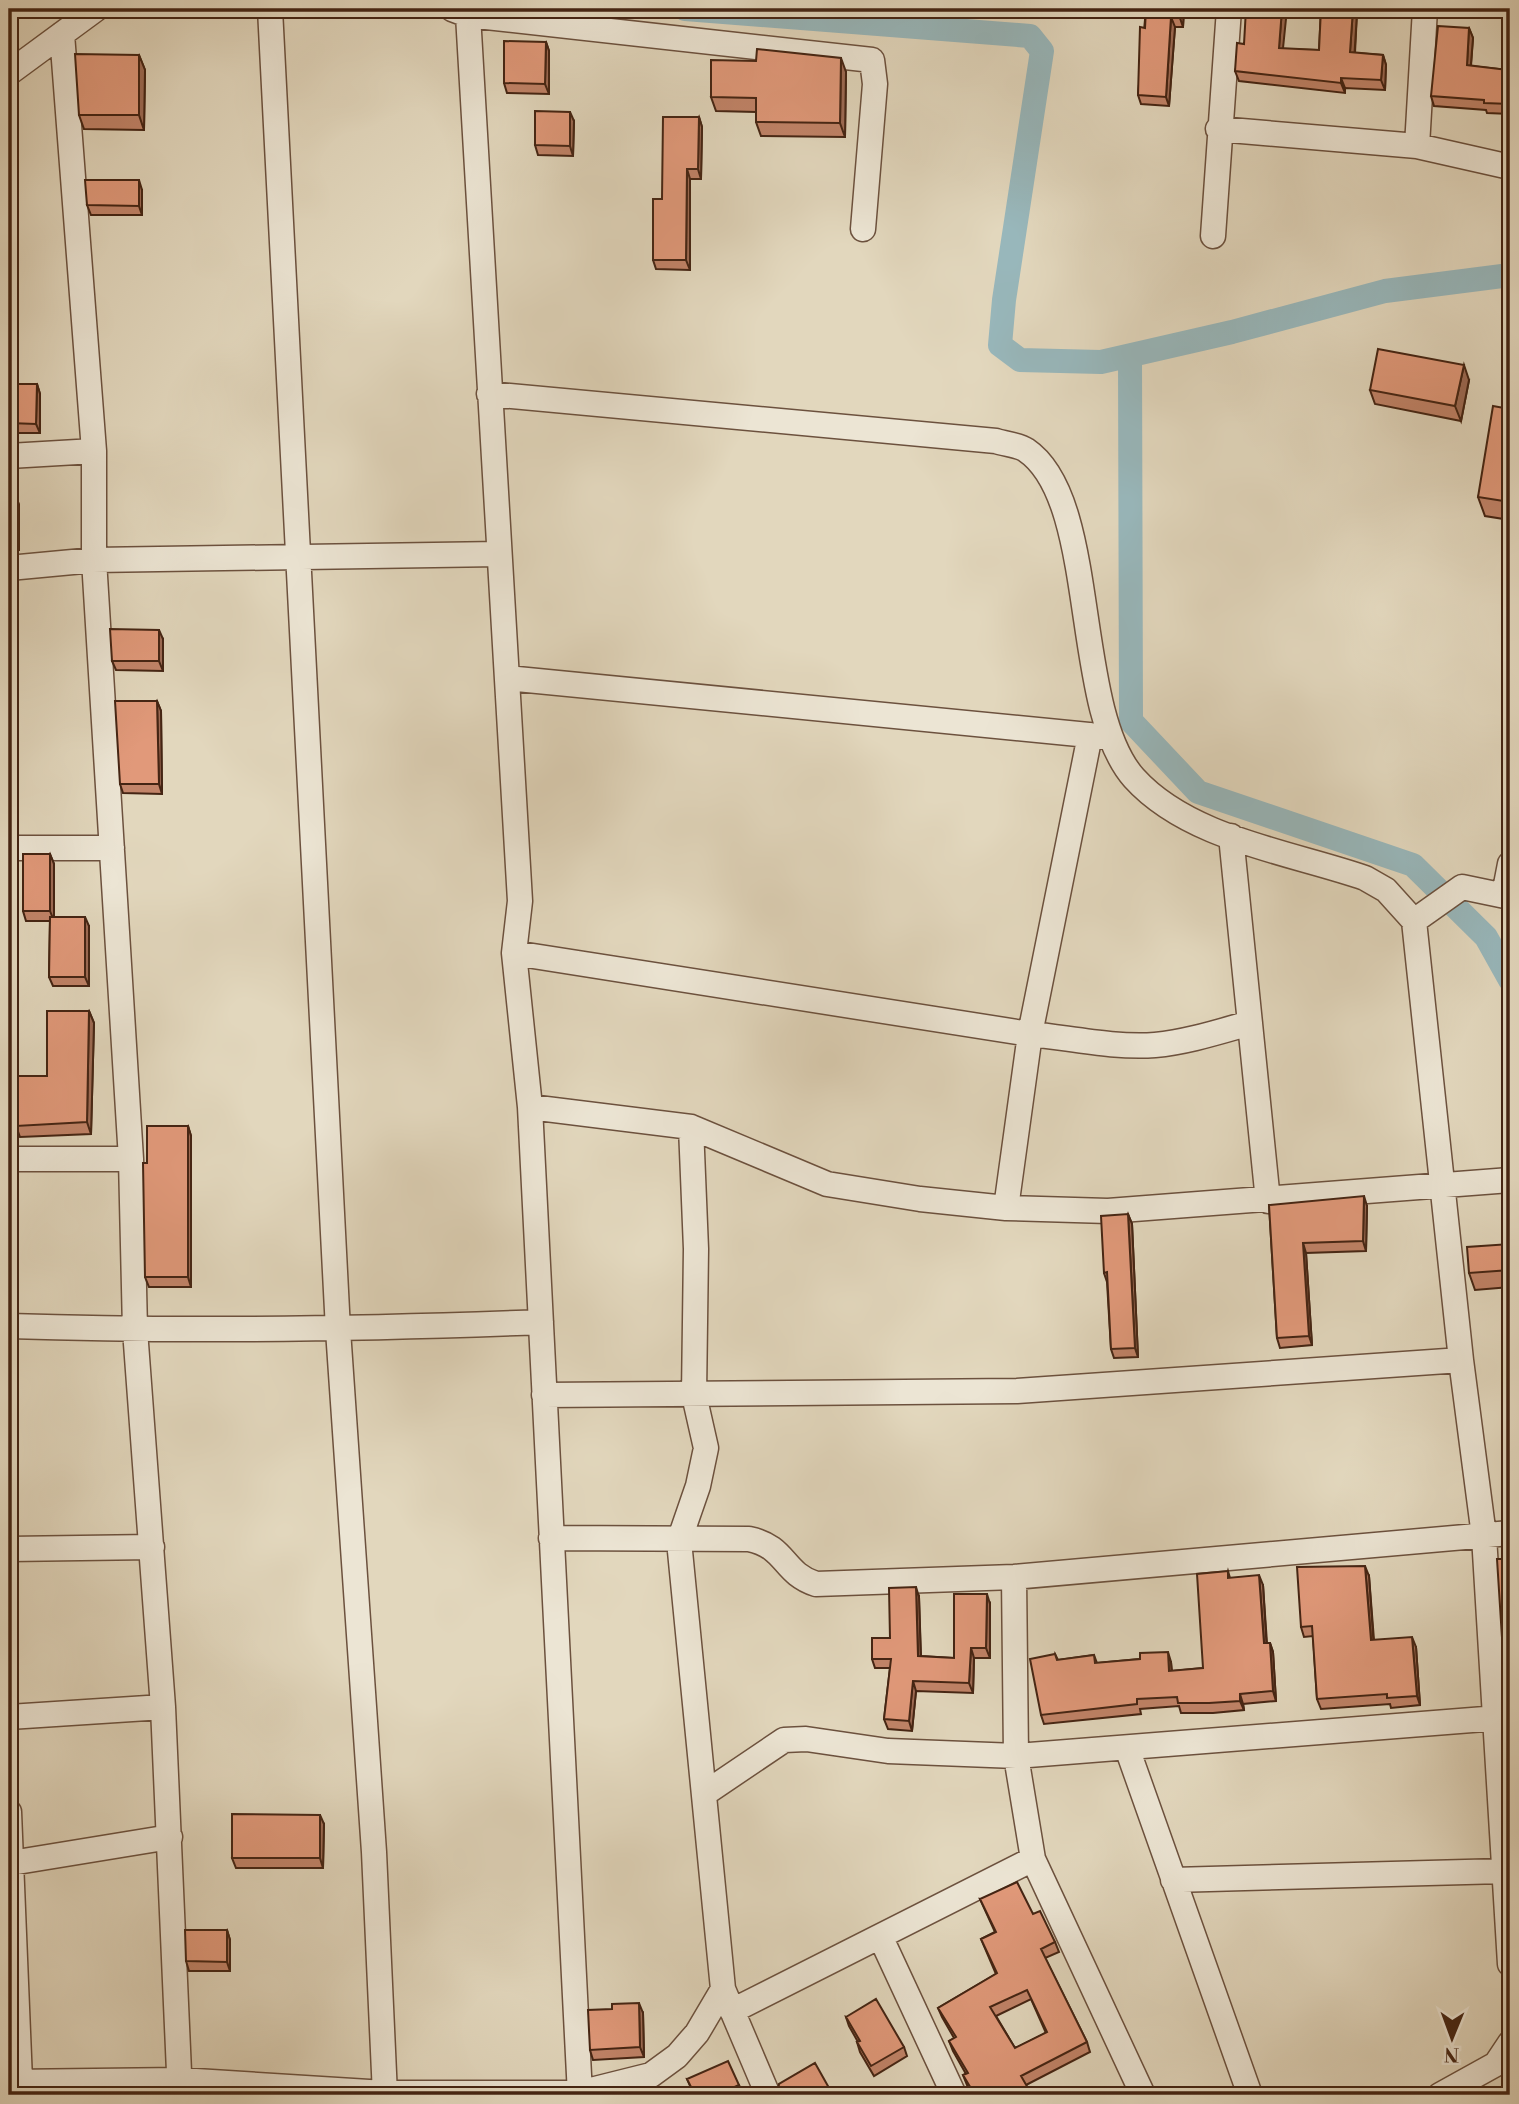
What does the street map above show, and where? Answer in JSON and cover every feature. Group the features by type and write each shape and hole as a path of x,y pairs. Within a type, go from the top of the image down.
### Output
{"street":[{"path":"9,73 96,9"},
{"path":"270,9 338,1330 374,1852 385,2094"},
{"path":"1213,236 1228,9"},
{"path":"1417,146 1425,9"},
{"path":"579,2094 530,1107 514,953 520,901 489,394 460,12 872,60 876,84 863,229"},
{"path":"62,34 94,451 94,560 131,1159 135,1330 163,1707 180,2088"},
{"path":"1218,129 1417,146 1510,167"},
{"path":"489,394 996,441 1026,450 1045,472 1060,498 1073,548 1099,736 1030,1034 1006,1208"},
{"path":"9,456 94,451"},
{"path":"9,568 94,560 499,554"},
{"path":"507,678 1099,736 1160,803 1191,822 1365,878 1385,890 1419,918 1442,1188 1484,1535 1502,1718 1505,1805 1503,1871 1510,1964"},
{"path":"1231,836 1268,1201"},
{"path":"9,848 112,848"},
{"path":"1419,918 1462,887 1507,896 1510,864"},
{"path":"514,953 1030,1034 1152,1045 1188,1041 1250,1023"},
{"path":"530,1107 691,1127 827,1184 920,1199 1006,1208 1108,1211 1442,1188 1510,1180"},
{"path":"691,1127 696,1249 694,1395 706,1448 698,1486 679,1541 727,2000 768,2095"},
{"path":"9,1159 131,1159"},
{"path":"9,1326 135,1330 338,1330 541,1322"},
{"path":"544,1395 1017,1391 1461,1360"},
{"path":"551,1538 679,1541 749,1539 766,1542 777,1550 799,1579 816,1584 1014,1577 1510,1533"},
{"path":"9,1549 152,1547"},
{"path":"1014,1577 1016,1756 1033,1859 1143,2095"},
{"path":"9,1717 163,1707"},
{"path":"704,1794 785,1741 818,1740 888,1751 1016,1756 1502,1718"},
{"path":"1127,1748 1250,2095"},
{"path":"9,1812 14,2082 385,2094 579,2094 651,2075 668,2063 727,2000 881,1938 1033,1859"},
{"path":"11,1863 170,1837"},
{"path":"1173,1881 1503,1871"},
{"path":"881,1938 954,2095"},
{"path":"1440,2095 1496,2064 1510,2043"}],"building":[{"path":"1146,9 1180,9 1180,18 1171,17 1166,97 1138,95 1140,27 1145,28"},
{"path":"1246,9 1282,9 1279,48 1319,50 1321,9 1353,9 1350,52 1383,55 1381,80 1341,78 1341,83 1235,71 1237,43 1244,44"},
{"path":"1438,26 1469,28 1467,65 1508,70 1510,104 1431,96"},
{"path":"504,41 546,42 545,84 504,83"},
{"path":"757,49 841,58 840,123 756,122 756,98 711,97 711,60 756,61"},
{"path":"75,54 139,55 139,115 79,115"},
{"path":"535,111 570,112 570,146 535,145"},
{"path":"663,117 699,117 698,169 687,169 686,260 653,260 653,199 662,199"},
{"path":"85,180 139,180 139,206 87,205"},
{"path":"1378,349 1464,365 1455,406 1370,390"},
{"path":"18,384 37,384 36,424 9,423 9,391 18,391"},
{"path":"1493,406 1510,409 1510,502 1478,497"},
{"path":"9,496 16,496 15,541 9,541"},
{"path":"110,629 159,630 159,661 112,661"},
{"path":"115,701 157,701 159,784 120,784"},
{"path":"23,854 50,854 50,911 23,911"},
{"path":"50,917 85,917 85,977 49,977"},
{"path":"11,1005 11,1063 9,1063"},
{"path":"47,1011 89,1011 87,1122 16,1126 16,1076 47,1076"},
{"path":"147,1126 188,1126 188,1277 145,1277 143,1163 147,1163"},
{"path":"1364,1196 1363,1241 1303,1243 1309,1336 1277,1338 1269,1205"},
{"path":"1128,1214 1135,1348 1111,1349 1101,1216"},
{"path":"1510,1244 1510,1270 1469,1273 1467,1247"},
{"path":"1497,1559 1510,1559 1510,1684 1505,1685"},
{"path":"1365,1566 1371,1640 1412,1637 1417,1696 1387,1698 1387,1694 1317,1699 1312,1626 1301,1627 1297,1567"},
{"path":"1228,1571 1228,1578 1259,1575 1264,1643 1270,1643 1273,1691 1240,1694 1240,1701 1178,1703 1177,1697 1137,1699 1137,1704 1041,1715 1030,1659 1055,1654 1057,1660 1094,1655 1095,1663 1140,1659 1140,1653 1168,1652 1169,1671 1203,1668 1197,1574"},
{"path":"916,1587 918,1656 954,1658 954,1594 987,1594 986,1648 971,1648 969,1683 913,1681 909,1721 884,1719 891,1659 872,1659 872,1638 890,1638 889,1588"},
{"path":"232,1814 320,1815 320,1858 232,1858"},
{"path":"1017,1882 1033,1914 1040,1911 1055,1942 1041,1949 1087,2042 1021,2076 1032,2095 975,2095 963,2075 968,2073 949,2041 956,2037 938,2008 997,1973 981,1939 996,1932 980,1899","holes":["1027,1990 1047,2032 1015,2048 990,2007"]},
{"path":"185,1930 227,1930 227,1962 186,1961"},
{"path":"876,1999 904,2047 871,2066 846,2017"},
{"path":"639,2003 640,2047 590,2050 588,2010 612,2009 612,2004"},
{"path":"728,2061 739,2085 717,2095 695,2095 687,2079"},
{"path":"815,2063 833,2095 782,2095 778,2090 779,2084"}],"waterway":[{"path":"685,9 1030,36 1042,51 1004,300 1000,345 1020,360 1101,362 1232,332 1385,291 1510,275"},
{"path":"1130,356 1131,721 1198,792 1413,865 1486,937 1510,980"}]}
